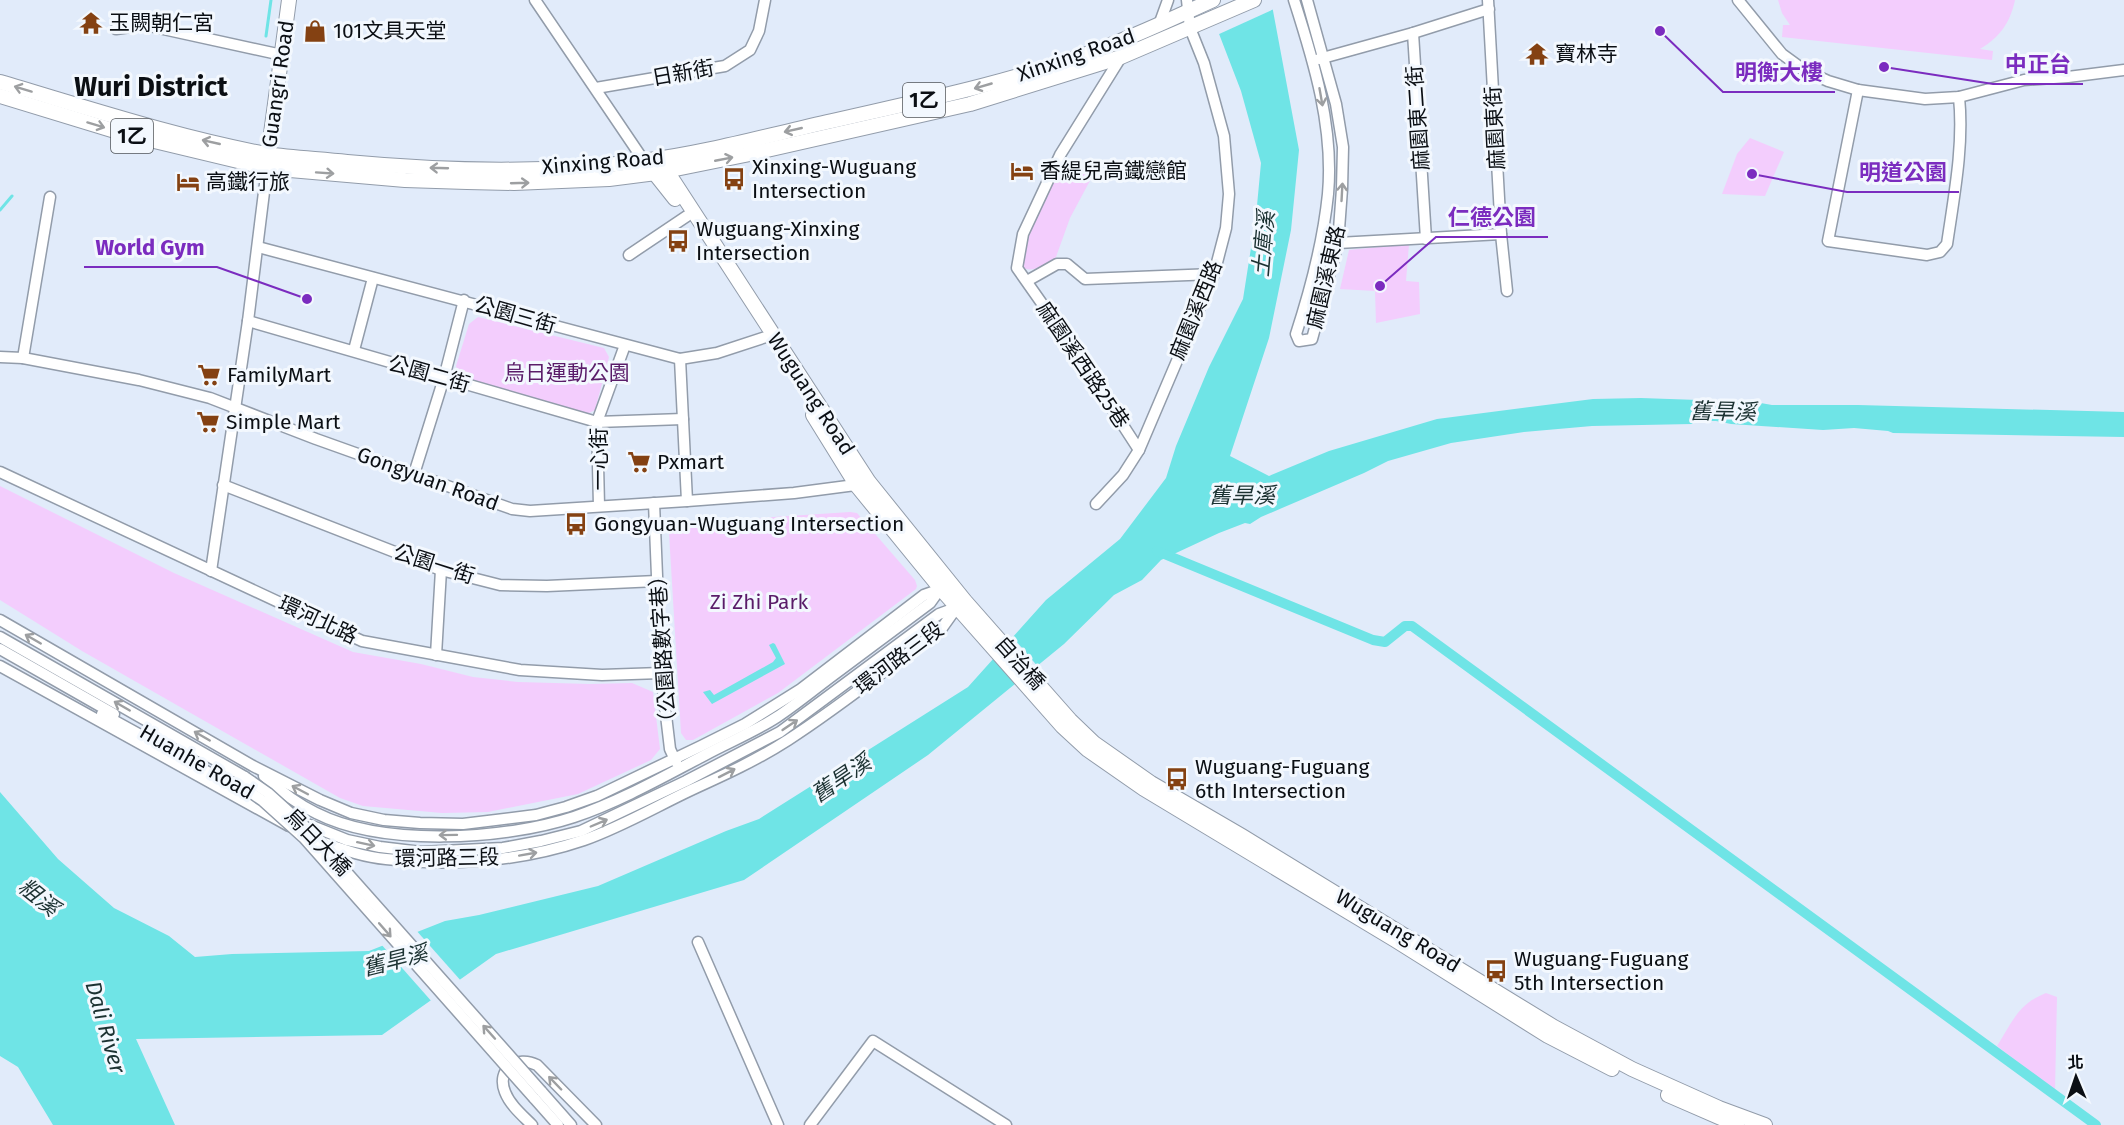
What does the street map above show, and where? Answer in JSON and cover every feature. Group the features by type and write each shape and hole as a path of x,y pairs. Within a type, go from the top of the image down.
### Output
{"main road":[{"name":"Guangri Road","path":"268,161 290,0"},
{"name":"1乙","path":"1193,5 1213,0"},
{"name":"1乙","path":"1190,28 1254,0"},
{"name":"Xinxing Road","path":"0,82 268,161 466,169 550,168 644,161 728,145 966,91 1090,53 1159,25 1193,5"},
{"name":"Xinxing Road","path":"0,96 125,134 268,161 405,180 514,183 609,179 662,172 745,155 970,104 1121,57 1190,28"},
{"path":"644,161 662,172"},
{"name":"Wuguang Road","path":"662,172 687,216 768,337"},
{"name":"Wuguang Road","path":"662,172 863,484 944,586 983,629"},
{"name":"自治橋","path":"983,629 1049,703"},
{"name":"Wuguang Road","path":"1049,703 1062,726 1116,771 1548,1036 1628,1077 1737,1125"},
{"name":"Wuguang Road","path":"1049,703 1094,743 1151,783 1554,1027 1632,1069 1719,1108 1765,1125"}],"street":[{"path":"535,0 644,161"},
{"name":"日新街","path":"596,88 725,66 750,50 759,31 765,0"},
{"path":"1159,25 1168,0"},
{"name":"麻園溪東路","path":"1294,0 1313,60 1322,102 1328,163 1328,193 1322,240 1313,281 1296,334 1299,341 1312,339 1338,243 1342,189 1342,147 1336,104 1307,0"},
{"path":"1738,0 1782,54 1804,70 1828,81 1858,90 1925,99 1959,97 2024,80 2124,70"},
{"path":"1190,28 1193,5"},
{"name":"麻園東二街","path":"1313,60 1413,33 1488,5"},
{"name":"麻園東街","path":"1488,5 1501,234 1507,291"},
{"path":"116,29 145,25 282,55"},
{"name":"麻園溪西路","path":"1096,504 1123,475 1139,450 1214,274 1226,228 1229,194 1224,136 1204,63 1190,28"},
{"name":"麻園東二街","path":"1413,33 1426,239"},
{"name":"麻園溪西路25巷","path":"1121,57 1060,155 1023,234 1017,268 1139,450"},
{"path":"1858,90 1828,241 1927,255 1940,252 1947,244 1957,173 1961,117 1959,97"},
{"path":"211,571 248,321 268,161"},
{"path":"23,358 50,196"},
{"path":"629,255 687,216"},
{"path":"1322,240 1338,243 1501,234"},
{"name":"公園三街","path":"258,247 680,359 717,353 768,337"},
{"path":"1027,281 1057,264 1067,264 1085,279 1214,274"},
{"path":"354,350 373,278"},
{"path":"414,474 444,378 464,300"},
{"name":"公園二街","path":"248,321 597,422 683,419"},
{"name":"一心街","path":"599,506 597,422 625,345"},
{"name":"Gongyuan Road","path":"0,357 23,358 139,380 210,398 414,474 512,508 530,511 687,501 863,484"},
{"path":"680,359 687,501"},
{"name":"環河北路","path":"0,472 363,641 520,670 602,675 662,673"},
{"name":"公園一街","path":"222,485 441,570 500,585 547,586 657,581"},
{"name":"（公園路數字巷）","path":"654,503 662,673 669,741 688,786"},
{"path":"436,655 441,570"},
{"name":"環河路三段","path":"0,620 253,766 320,800 351,813 384,820 463,824 526,816 566,807 597,796 728,732 801,689 924,595 944,586"},
{"name":"環河路三段","path":"253,766 277,788 316,813 350,826 421,836 498,833 539,826 573,817 601,806 777,717 930,603 944,586"},
{"name":"環河路三段","path":"0,666 302,833 346,851 384,859 421,862 465,861 505,858 545,851 584,840 615,827 688,786 753,760 787,741 946,624 961,604"},
{"name":"烏日大橋","path":"0,637 245,777 290,810 571,1125"},
{"name":"Huanhe Road","path":"0,649 240,785 263,801 304,838 558,1125"},
{"path":"698,942 778,1125"},
{"path":"810,1125 873,1041 1006,1125"},
{"path":"532,1125 510,1102 502,1083 509,1066 519,1061 529,1061 537,1065 596,1125"}],"green space":[{"path":"1778,0 2015,0 2003,29 1980,49 1993,51 1992,60 1782,37 1783,25 1790,25 1782,13"},
{"path":"1750,138 1784,152 1765,196 1722,194 1737,154"},
{"path":"1062,160 1093,175 1070,218 1056,257 1039,267 1026,269 1021,267 1024,241"},
{"path":"1409,244 1406,281 1419,282 1420,314 1376,323 1375,291 1340,289 1349,250"},
{"name":"烏日運動公園","path":"478,317 604,348 609,357 595,410 587,414 458,377 456,366 469,324"},
{"path":"0,486 174,573 353,652 421,664 473,677 518,682 632,683 653,692 660,749 651,760 578,794 488,812 442,813 363,806 340,798 82,651 0,600"},
{"name":"Zi Zhi Park","path":"857,513 915,580 916,589 778,693 693,740 686,740 681,733 669,533 683,523"},
{"path":"2046,993 2057,997 2055,1091 1997,1046 2022,1008"}],"water":[{"path":"1206,0 1271,0 1299,150 1291,230 1269,338 1230,456 1269,476 1329,451 1437,419 1593,399 1641,398 1755,402 1772,405 2124,412 2124,437 1893,433 1854,428 1823,430 1694,421 1692,424 1592,426 1524,432 1451,443 1388,461 1250,524 1245,523 1219,533 1161,560 1142,580 1114,595 1064,644 928,755 744,880 496,954 382,1035 136,1039 175,1125 53,1125 18,1067 0,1056 0,792 58,859 114,908 169,936 195,957 369,951 445,921 598,886 759,819 968,687 1046,600 1120,539 1166,478 1176,446 1209,367 1243,299 1256,216 1261,163 1241,91"},
{"path":"773,643 785,664 712,704 703,692 710,690 714,695 773,662 776,658 769,645"}],"pier":[{"path":"1203,0 1272,0 1274,9 1217,35"},
{"path":"1011,635 1039,668 1017,686 992,656"},
{"path":"415,929 462,982 433,1003 380,943"}],"waterway":[{"path":"266,36 271,0"},
{"path":"0,210 12,196"},
{"path":"1157,551 1373,640 1385,642 1405,626 1412,626 2096,1125"}],"place":[{"name":"玉闕朝仁宮","path":"91,23"},
{"name":"101文具天堂","path":"315,31"},
{"name":"明衡大樓","path":"1660,31"},
{"name":"寶林寺","path":"1537,54"},
{"name":"中正台","path":"1884,67"},
{"name":"香緹兒高鐵戀館","path":"1022,171"},
{"name":"明道公園","path":"1752,174"},
{"name":"Xinxing-Wuguang Intersection","path":"734,179"},
{"name":"高鐵行旅","path":"188,182"},
{"name":"Wuguang-Xinxing Intersection","path":"678,241"},
{"name":"仁德公園","path":"1380,286"},
{"name":"World Gym","path":"307,299"},
{"name":"FamilyMart","path":"209,375"},
{"name":"Simple Mart","path":"208,422"},
{"name":"Pxmart","path":"639,462"},
{"name":"Gongyuan-Wuguang Intersection","path":"576,524"},
{"name":"Wuguang-Fuguang 6th Intersection","path":"1177,779"},
{"name":"Wuguang-Fuguang 5th Intersection","path":"1496,971"}],"district":[{"name":"Wuri District","path":"151,87"}],"water label":[{"name":"土庫溪","path":"1263,244"},
{"name":"舊旱溪","path":"1723,411"},
{"name":"舊旱溪","path":"1242,495"},
{"name":"舊旱溪","path":"841,778"},
{"name":"粗溪","path":"39,897"},
{"name":"舊旱溪","path":"395,960"},
{"name":"Dali River","path":"106,1027"}]}
